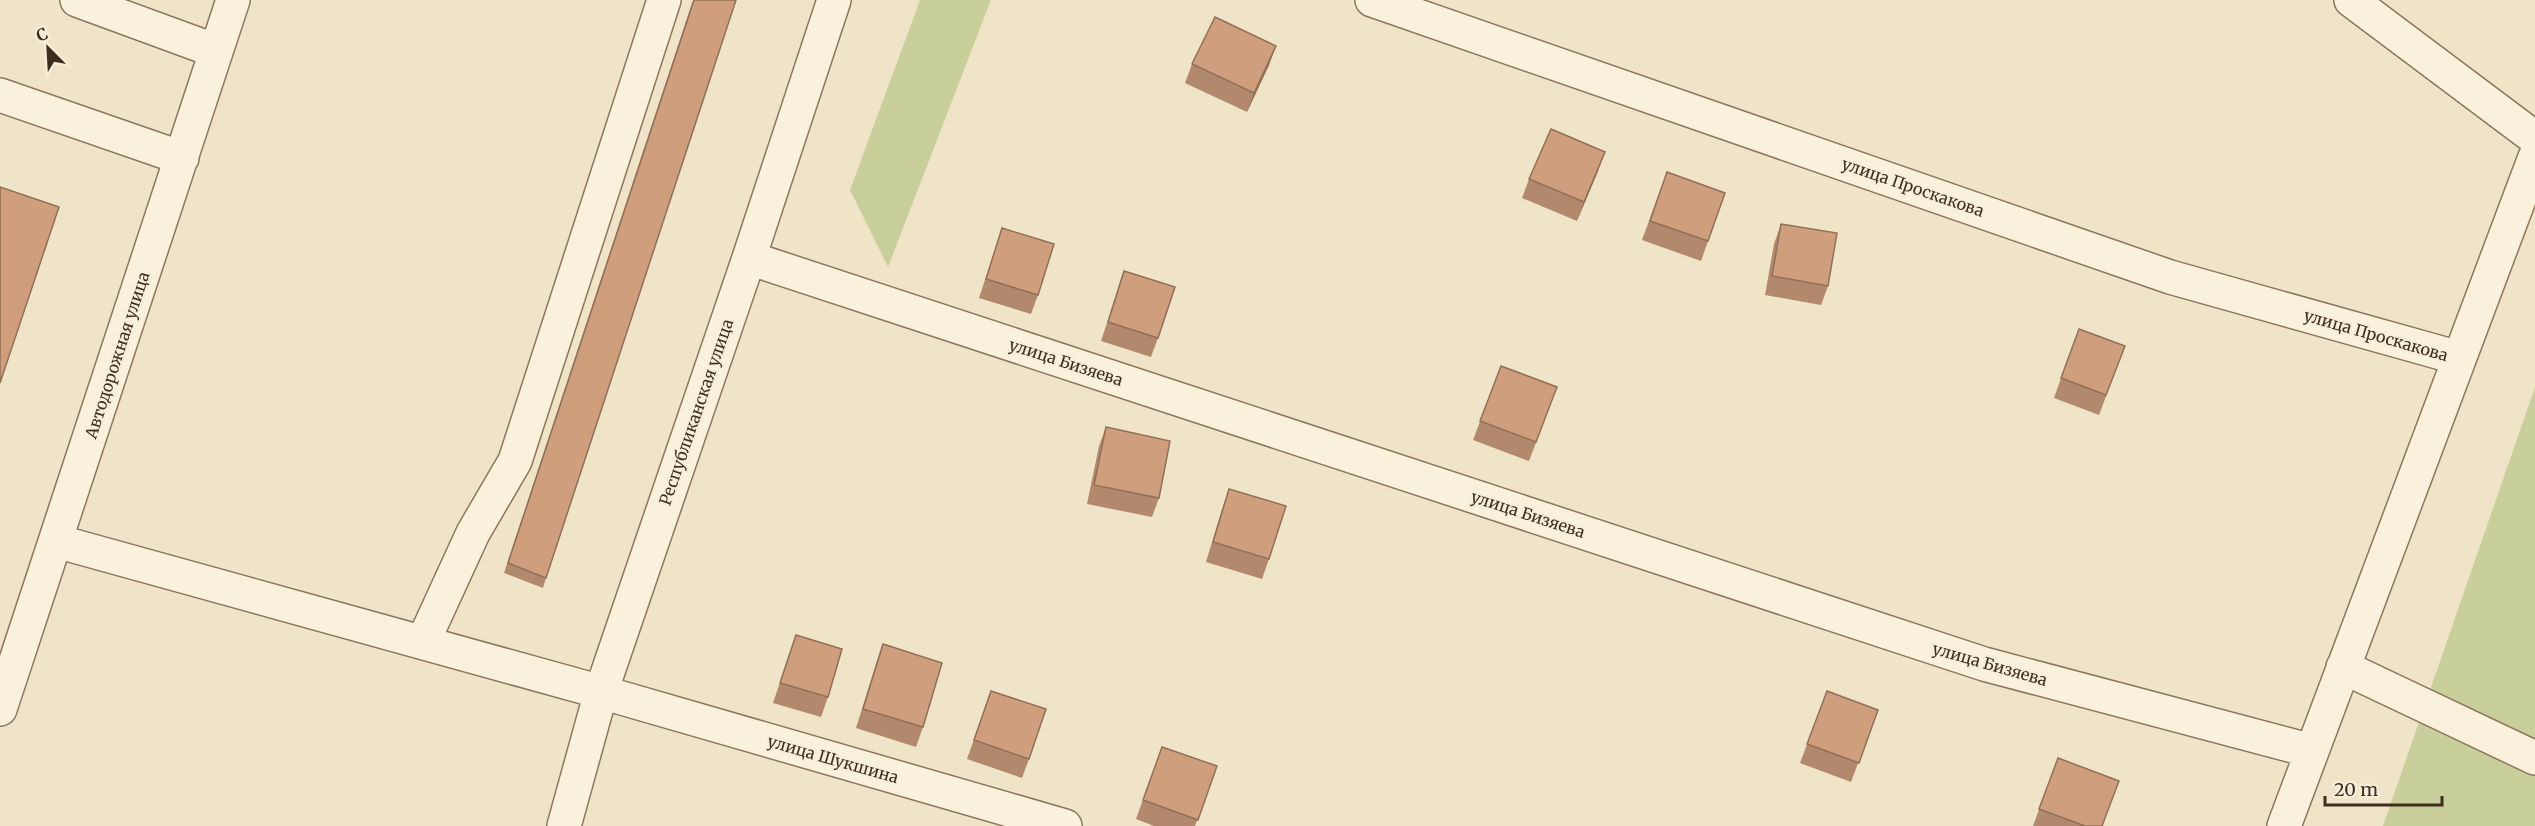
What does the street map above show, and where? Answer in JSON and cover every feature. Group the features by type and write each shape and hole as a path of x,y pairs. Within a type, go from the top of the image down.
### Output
{"street":[{"path":"77,0 216,51"},
{"name":"Автодорожная улица","path":"0,709 233,0"},
{"path":"423,642 473,533 515,461 664,0"},
{"name":"Республиканская улица","path":"564,826 601,692 834,0"},
{"name":"улица Проскакова","path":"1372,0 2170,277 2459,358"},
{"path":"2351,0 2535,138"},
{"path":"0,95 182,158"},
{"path":"2284,826 2535,157"},
{"name":"улица Бизяева","path":"749,258 1984,664 2312,751"},
{"name":"улица Шукшина","path":"56,541 601,692 1065,826"},
{"path":"2343,667 2535,758"}],"green space":[{"path":"920,0 991,0 888,267 850,190"},
{"path":"2535,387 2535,826 2383,826"}],"building":[{"path":"694,0 736,0 546,578 508,563"},
{"path":"1215,17 1276,46 1254,93 1192,64"},
{"path":"1551,129 1605,152 1584,202 1529,179"},
{"path":"1667,172 1725,193 1708,241 1650,221"},
{"path":"0,187 59,207 0,383"},
{"path":"1781,224 1837,233 1828,286 1772,276"},
{"path":"1002,228 1054,244 1038,295 986,279"},
{"path":"1124,271 1175,287 1158,338 1108,322"},
{"path":"2079,329 2125,346 2106,395 2061,378"},
{"path":"1501,366 1557,387 1536,442 1480,421"},
{"path":"1106,427 1170,441 1159,498 1094,485"},
{"path":"1229,489 1286,506 1269,559 1213,542"},
{"path":"796,635 842,649 828,697 780,683"},
{"path":"883,644 942,663 923,727 863,709"},
{"path":"991,691 1046,709 1029,759 974,740"},
{"path":"1827,691 1878,710 1859,763 1807,744"},
{"path":"1162,747 1217,766 1198,820 1143,800"},
{"path":"2058,758 2119,781 2102,826 2085,826 2039,809"}]}
